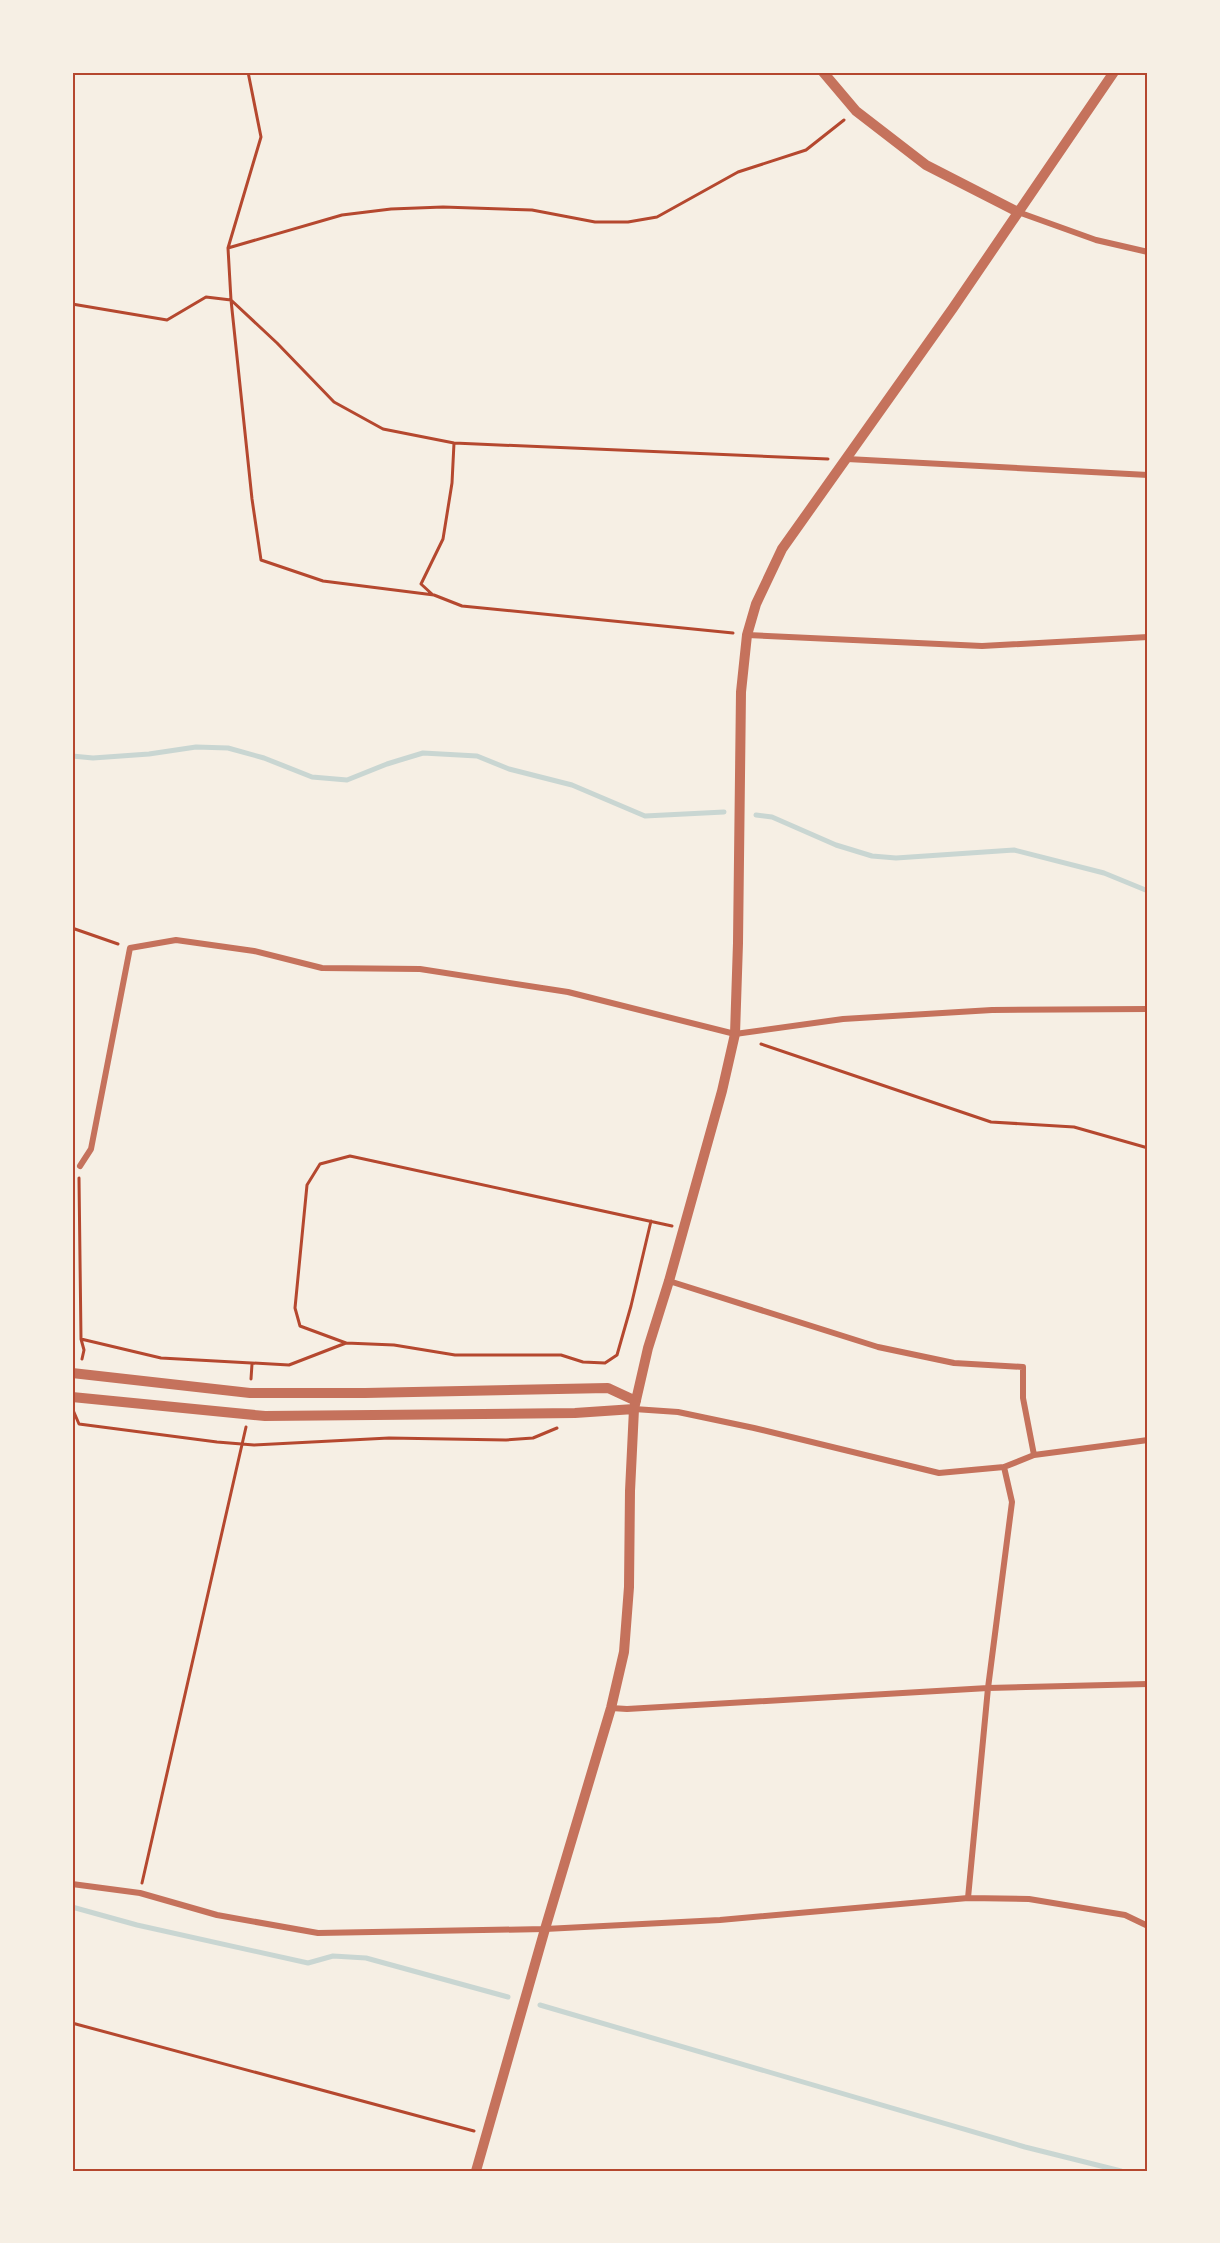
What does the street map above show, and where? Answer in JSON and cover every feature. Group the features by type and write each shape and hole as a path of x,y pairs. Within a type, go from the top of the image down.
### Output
{"street":[{"path":"823,72 856,111 926,165 1018,212 1096,240 1148,252"},
{"path":"477,2171 545,1929 611,1708 624,1652 629,1587 630,1491 635,1405 648,1348 722,1091 735,1034 741,692 747,635 756,604 782,549 847,459 1114,72"},
{"path":"847,459 1148,476"},
{"path":"747,635 982,646 1148,637"},
{"path":"80,1166 91,1149 130,948 176,940 254,951 322,968 420,969 568,992 735,1034 843,1020 992,1010 1148,1009"},
{"path":"669,1281 878,1347 954,1363 1023,1367 1023,1398 1034,1455"},
{"path":"75,1374 250,1393 365,1394 608,1388 635,1405"},
{"path":"73,1397 249,1415 575,1413 635,1405 733,1424 939,1473 1004,1467 1034,1455 1148,1440"},
{"path":"968,1898 988,1688 1012,1502 1004,1467"},
{"path":"611,1708 627,1709 988,1688 1148,1684"},
{"path":"72,1884 140,1893 217,1915 318,1933 545,1929 720,1920 968,1898 1029,1899 1125,1915 1148,1926"}],"path":[{"path":"248,72 261,137 228,248 231,300 252,499 261,560 323,580 434,595 462,606 747,635"},
{"path":"228,248 342,215 391,208 532,210 595,222 628,222 657,217 738,172 806,150 856,111"},
{"path":"72,304 167,320 206,297 231,300 277,343 334,402 383,429 454,443 847,459"},
{"path":"434,595 421,584 443,539 452,483 454,443"},
{"path":"72,928 130,948"},
{"path":"735,1034 991,1122 1074,1127 1148,1148"},
{"path":"651,1221 617,1355 605,1363 583,1362 561,1355 455,1355 394,1345 346,1342 300,1326 296,1308 307,1185 320,1164 350,1156 651,1221 682,1228"},
{"path":"75,1374 84,1350 81,1339 77,1191 80,1166"},
{"path":"81,1339 161,1358 289,1365 346,1342"},
{"path":"250,1393 252,1364"},
{"path":"73,1397 73,1413 79,1424 254,1445 389,1438 506,1440 532,1438 557,1429 575,1413"},
{"path":"140,1893 249,1415"},
{"path":"72,2023 487,2134"}],"waterway":[{"path":"72,756 93,758 149,754 196,747 228,748 264,758 312,777 347,780 423,753 477,756 509,769 572,785 645,816 724,812"},
{"path":"756,815 772,817 836,845 872,856 896,858 1014,850 1104,873 1148,891"},
{"path":"72,1907 137,1925 308,1963 333,1956 366,1958 508,1997"},
{"path":"540,2005 1025,2147 1121,2171"}]}
